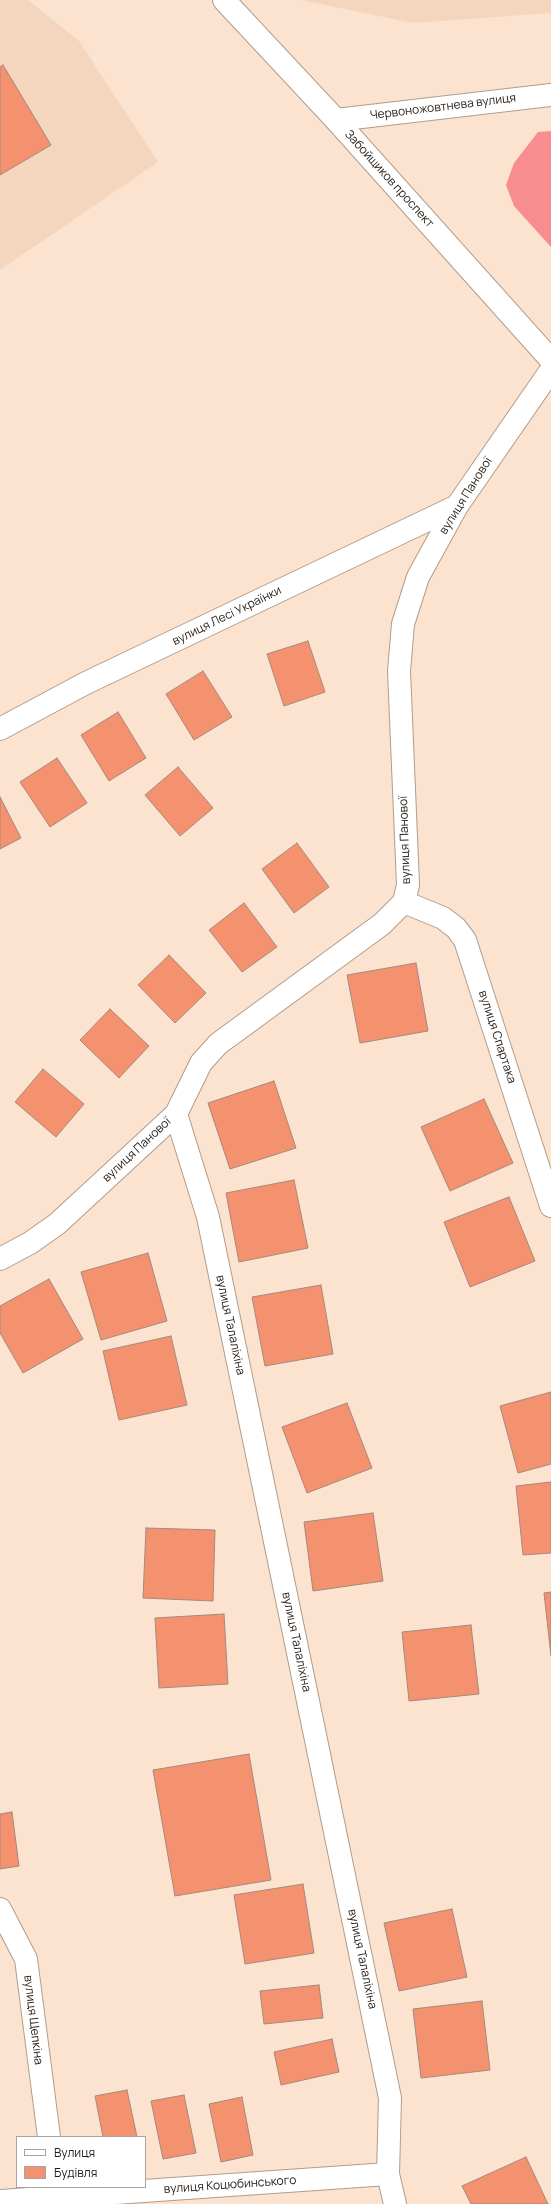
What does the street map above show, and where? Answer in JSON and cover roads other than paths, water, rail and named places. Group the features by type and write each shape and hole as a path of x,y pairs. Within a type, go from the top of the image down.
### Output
{"street":[{"name":"Забойщиков проспект","path":"224,0 336,120 551,360"},
{"name":"Червоножовтнева вулиця","path":"336,120 551,95"},
{"name":"вулиця Панової","path":"0,1259 30,1243 57,1224 176,1114 201,1063 218,1044 382,924 404,902 408,885 399,671 403,624 418,577 456,506 551,370"},
{"name":"вулиця Лесі Українки","path":"0,729 86,683 456,506"},
{"name":"вулиця Спартака","path":"404,902 443,918 456,928 465,940 551,1206"},
{"name":"вулиця Талаліхіна","path":"176,1114 208,1217 390,2098 388,2174 395,2204"},
{"name":"вулиця Щепкіна","path":"0,1909 26,1959 48,2136"},
{"name":"вулиця Коцюбинського","path":"0,2202 56,2196 388,2174"}]}
